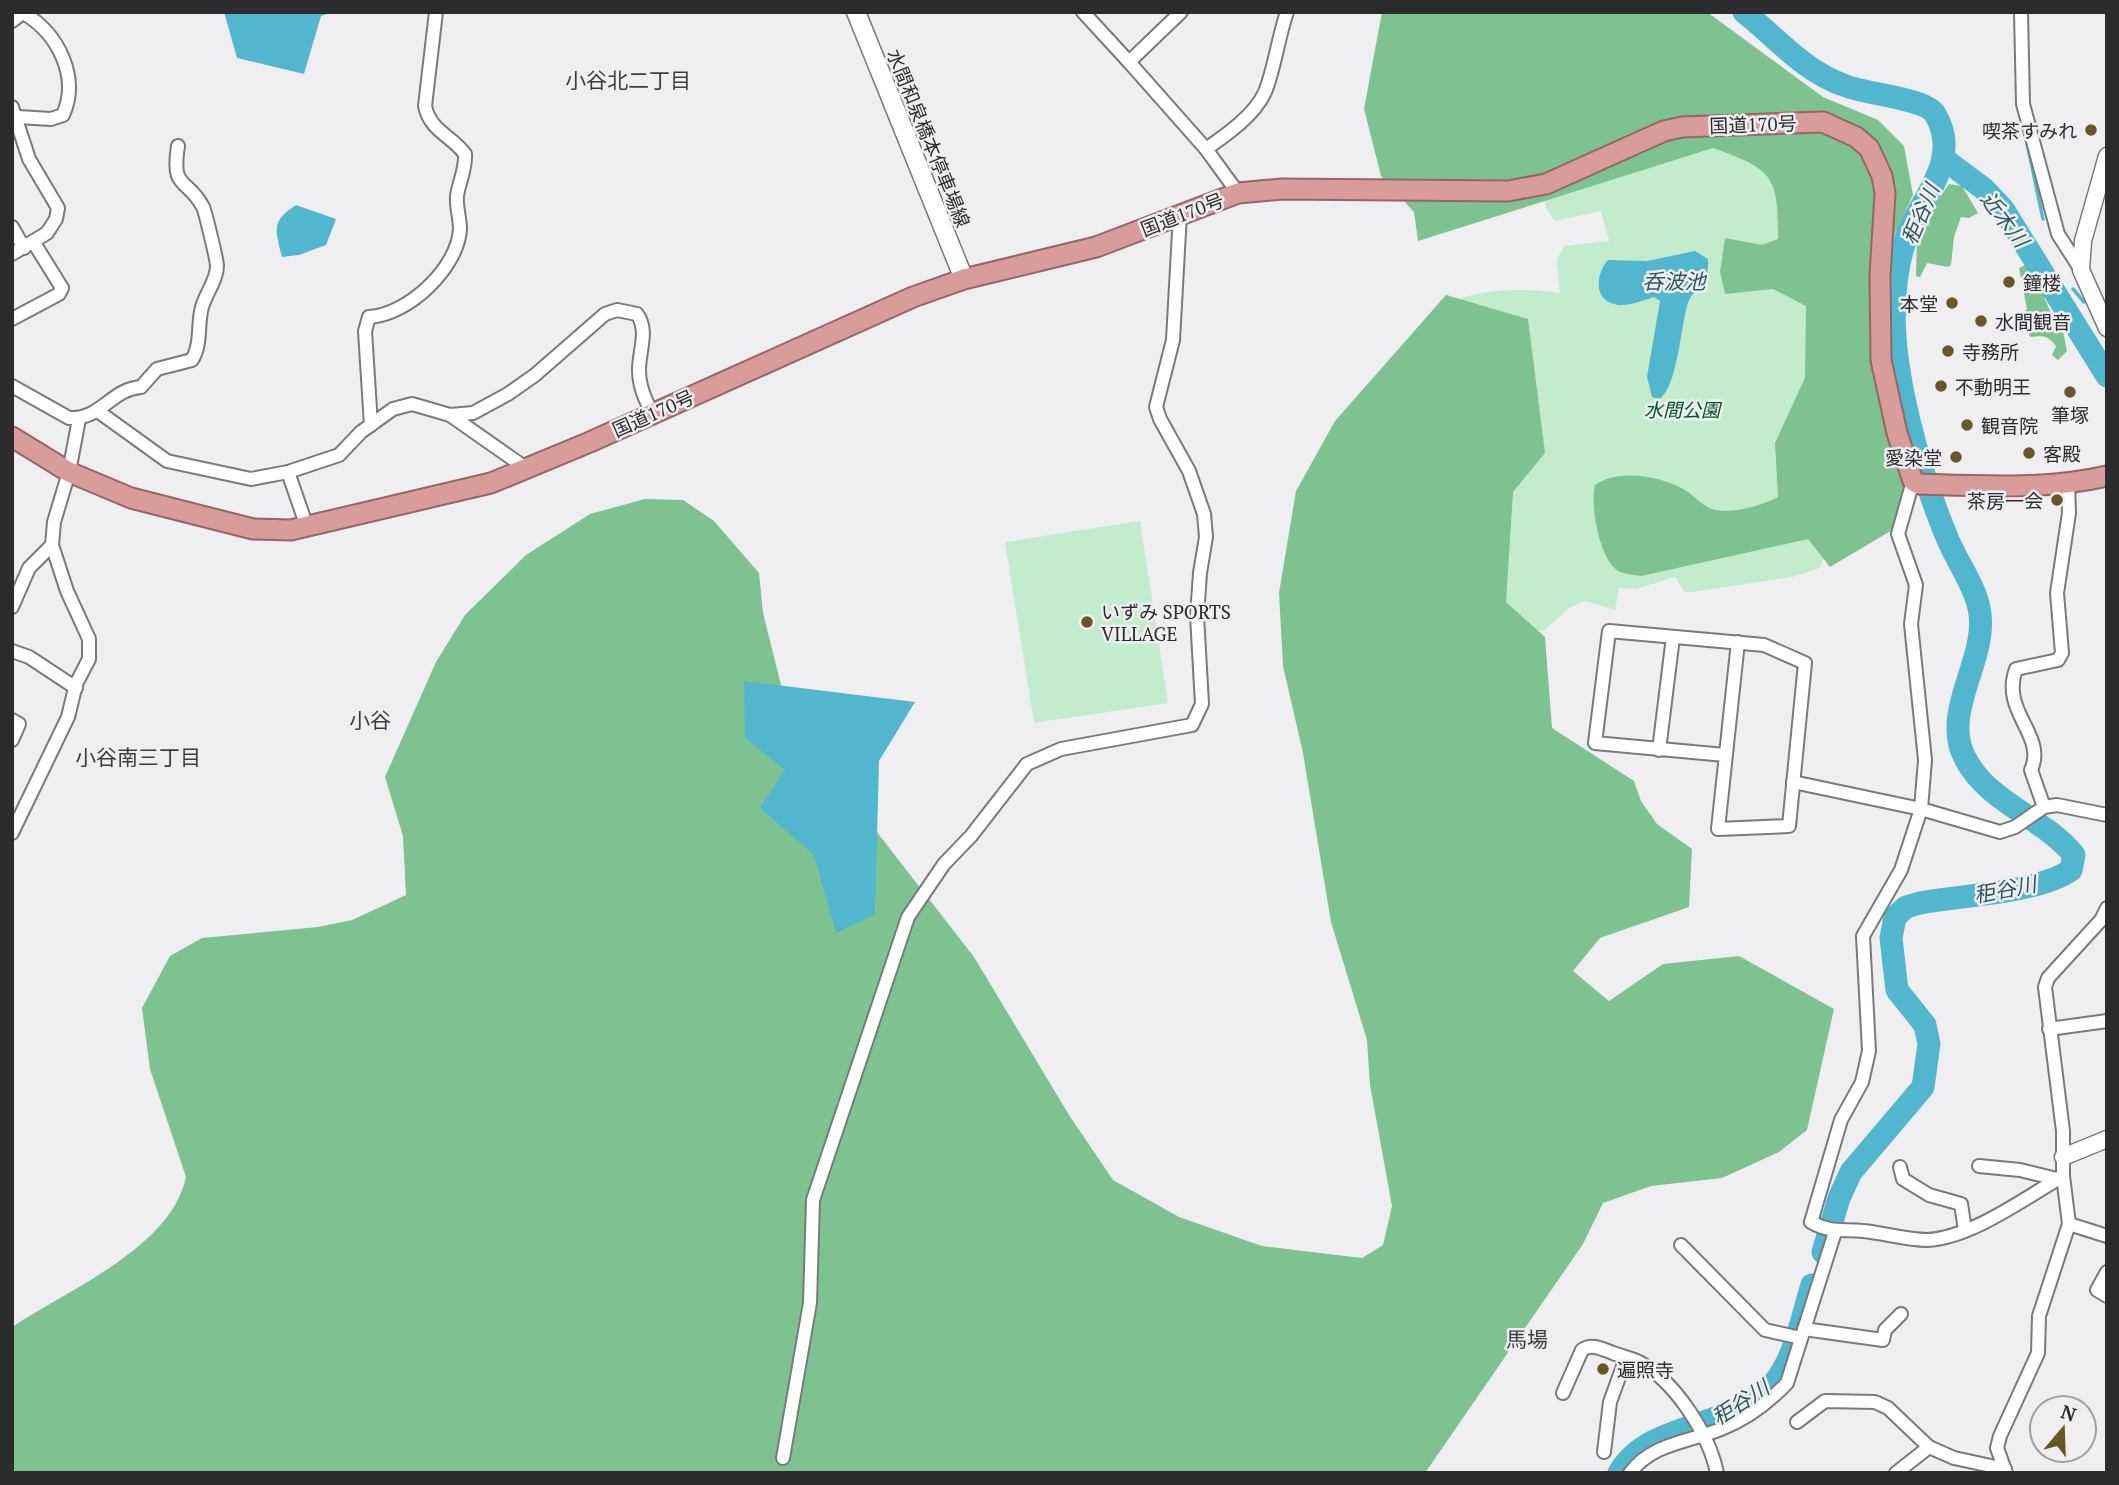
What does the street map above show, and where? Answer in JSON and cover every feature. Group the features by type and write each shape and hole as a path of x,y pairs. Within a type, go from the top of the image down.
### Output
{"highway":[{"name":"国道170号","path":"12,437 69,472 131,498 271,531 307,527 452,494 527,469 903,301 964,279 1096,247 1238,193 1282,189 1508,191 1546,184 1664,131 1682,127 1782,121 1823,122 1839,128 1869,148 1882,176 1885,193 1880,276 1881,360 1897,433 1916,482"},
{"path":"1916,482 1950,486 2068,482 2107,476"}],"main road":[{"name":"水間和泉橋本停車場線","path":"856,12 964,279"}],"street":[{"path":"372,425 365,331 369,317 384,316 433,283 444,270 460,230 456,201 465,154 458,144 436,130 427,117 425,106 436,12"},
{"path":"1083,12 1206,149 1238,193"},
{"path":"1129,62 1181,12"},
{"path":"1206,149 1231,131 1259,103 1265,91 1287,12"},
{"path":"2021,12 2023,104 2057,234 2081,270 2107,328"},
{"path":"12,21 24,13 52,35 66,70 69,100 63,115 51,119 15,112 29,159 58,208 56,219 47,233 23,248"},
{"path":"12,386 69,418 79,419 99,412 128,387 141,387 157,369 192,360 198,350 202,309 216,275 217,263 205,209 178,177 175,167 178,146"},
{"path":"2081,270 2083,241 2107,156"},
{"path":"783,1458 810,1303 813,1200 908,917 944,864 971,836 1027,764 1061,749 1192,725 1202,704 1198,616 1200,573 1206,537 1204,514 1189,471 1156,407 1173,340 1180,214"},
{"path":"12,227 23,248 62,288 58,294 12,319"},
{"path":"450,415 474,413 508,394 605,314 617,310 637,314 642,321 639,369 641,390 652,414"},
{"path":"99,412 167,461 251,479 288,472 339,455 393,409 412,404 450,415 527,469"},
{"path":"12,833 68,717 76,688 89,659 89,639 67,591 52,545 54,522 69,472 79,419"},
{"path":"288,472 307,527"},
{"path":"1916,482 1898,534 1916,585 1911,624 1925,760 1921,809 1901,870 1863,936 1869,1051 1862,1082 1841,1120 1811,1222 1835,1232 1861,1230 1924,1240 1947,1238 2060,1178"},
{"path":"2044,807 2031,769 2036,758 2028,729 2015,711 2011,683 2016,669 2058,660 2062,653 2057,593 2069,513 2068,482"},
{"path":"12,607 29,568 52,545"},
{"path":"1725,755 1595,743 1609,631 1738,642 1764,645 1805,663 1789,826 1718,829 1738,642"},
{"path":"1659,750 1673,637"},
{"path":"12,651 29,657 76,688"},
{"path":"12,720 19,724 12,740"},
{"path":"1793,782 1921,809 2000,832 2015,827 2044,807 2057,805 2107,815"},
{"path":"2006,1471 1997,1448 2000,1436 2038,1353 2039,1316 2069,1224 2060,1178 2063,1157 2045,987 2048,978 2102,920 2107,908"},
{"path":"2049,1029 2107,1021"},
{"path":"2063,1157 2107,1139"},
{"path":"1979,1166 2060,1178"},
{"path":"1900,1167 1903,1180 1929,1195 1961,1204 1965,1230"},
{"path":"2069,1224 2107,1236"},
{"path":"1630,1473 1659,1449 1745,1418 1772,1400 1787,1383 1835,1232"},
{"path":"1681,1245 1765,1330 1883,1340 1885,1330 1900,1314"},
{"path":"2107,1272 2097,1290 2107,1296"},
{"path":"1563,1392 1582,1350 1587,1347 1595,1346 1639,1363 1666,1383 1690,1416 1701,1434 1717,1473"},
{"path":"1604,1452 1610,1402 1626,1358"},
{"path":"1797,1422 1825,1401 1875,1402 1888,1408 1929,1447 1954,1458 2006,1471"},
{"path":"1896,1473 1929,1447"}],"green space":[{"path":"1382,12 1707,12 1823,97 1878,120 1904,146 1913,195 1892,241 1885,420 1900,475 1908,488 1894,529 1830,567 1808,539 1641,576 1620,572 1611,564 1601,544 1595,518 1595,485 1604,480 1627,476 1651,477 1683,489 1715,510 1748,508 1778,497 1775,443 1805,378 1806,306 1773,289 1725,294 1720,272 1725,238 1762,245 1778,239 1778,217 1773,187 1768,177 1759,169 1713,148 1418,241 1414,212 1381,176 1364,109"},
{"name":"水間公園","path":"1804,131 1828,541 1820,568 1792,577 1693,592 1685,592 1675,577 1636,589 1619,588 1615,610 1585,601 1569,608 1545,630 1523,632 1371,397 1451,302 1477,294 1505,290 1560,293 1557,260 1564,246 1609,241 1601,211 1555,221 1546,208 1544,197 1609,167"},
{"path":"1949,184 1962,186 1978,213 1969,218 1961,217 1954,237 1951,265 1948,267 1927,263 1920,277 1916,276 1917,231"},
{"path":"2025,265 2033,271 2051,313 2063,331 2067,351 2058,360 2052,355 2056,346 2051,340 2042,336 2031,337 2017,320 2027,309 2019,268"},
{"path":"1446,295 1528,319 1545,453 1513,492 1506,602 1545,637 1552,728 1634,781 1641,801 1657,824 1692,849 1689,907 1600,938 1573,971 1609,1001 1663,964 1739,956 1834,1009 1807,1130 1779,1152 1722,1178 1651,1186 1603,1203 1583,1244 1425,1473 12,1473 12,1327 114,1265 139,1246 160,1225 176,1202 186,1177 150,1069 142,1008 170,956 202,938 318,927 352,920 406,895 403,836 385,777 436,662 465,615 526,555 590,514 645,499 683,500 714,521 759,573 763,613 783,693 845,791 974,957 1069,1115 1113,1180 1179,1217 1262,1246 1362,1258 1383,1245 1392,1206 1370,1085 1367,1040 1331,922 1303,753 1283,666 1279,593 1296,491 1335,421"},
{"name":"いずみ SPORTS VILLAGE","path":"1140,521 1168,703 1034,723 1005,542"}],"water":[{"path":"224,12 332,12 321,16 304,74 237,58"},
{"path":"296,205 336,219 326,245 299,255 282,257 277,227 282,216"},
{"name":"呑波池","path":"1695,251 1708,259 1708,268 1704,280 1687,306 1674,370 1665,393 1659,399 1652,397 1647,377 1660,301 1654,297 1628,305 1611,303 1604,299 1599,280 1608,260 1647,261"},
{"path":"744,681 915,702 879,761 875,914 836,933 814,855 760,808 785,770 745,738"}],"waterway":[{"name":"秬谷川","path":"1744,12 1817,72 1855,89 1920,104 1935,114 1942,129 1944,144 1939,172 1911,226 1902,252 1894,325 1908,418 1926,481 1946,535 1973,589 1979,608 1981,627 1961,703 1959,740 1965,758 1987,787 2047,830 2074,855 2071,870 2057,878 1999,892 1920,903 1906,907 1895,917 1891,938 1897,990 1925,1025 1929,1044 1923,1087 1851,1172 1839,1198 1823,1252"},
{"path":"2024,129 2043,219"},
{"name":"近木川","path":"1944,159 1984,189 2003,209 2107,376"},
{"path":"2073,289 2084,302"},
{"name":"秬谷川","path":"1619,1473 1633,1456 1650,1443 1735,1410 1756,1399 1773,1384 1781,1374 1792,1350 1812,1285"}],"place":[{"name":"喫茶すみれ","path":"2091,130"},
{"name":"鐘楼","path":"2009,282"},
{"name":"本堂","path":"1952,303"},
{"name":"水間観音","path":"1981,321"},
{"name":"寺務所","path":"1948,351"},
{"name":"不動明王","path":"1941,386"},
{"name":"筆塚","path":"2070,392"},
{"name":"観音院","path":"1967,425"},
{"name":"客殿","path":"2029,453"},
{"name":"愛染堂","path":"1956,457"},
{"name":"茶房一会","path":"2057,500"},
{"name":"いずみ SPORTS VILLAGE","path":"1087,622"},
{"name":"遍照寺","path":"1603,1369"}],"district":[{"name":"小谷北二丁目","path":"628,80"},
{"name":"小谷","path":"370,720"},
{"name":"小谷南三丁目","path":"138,757"},
{"name":"馬場","path":"1527,1339"}]}
